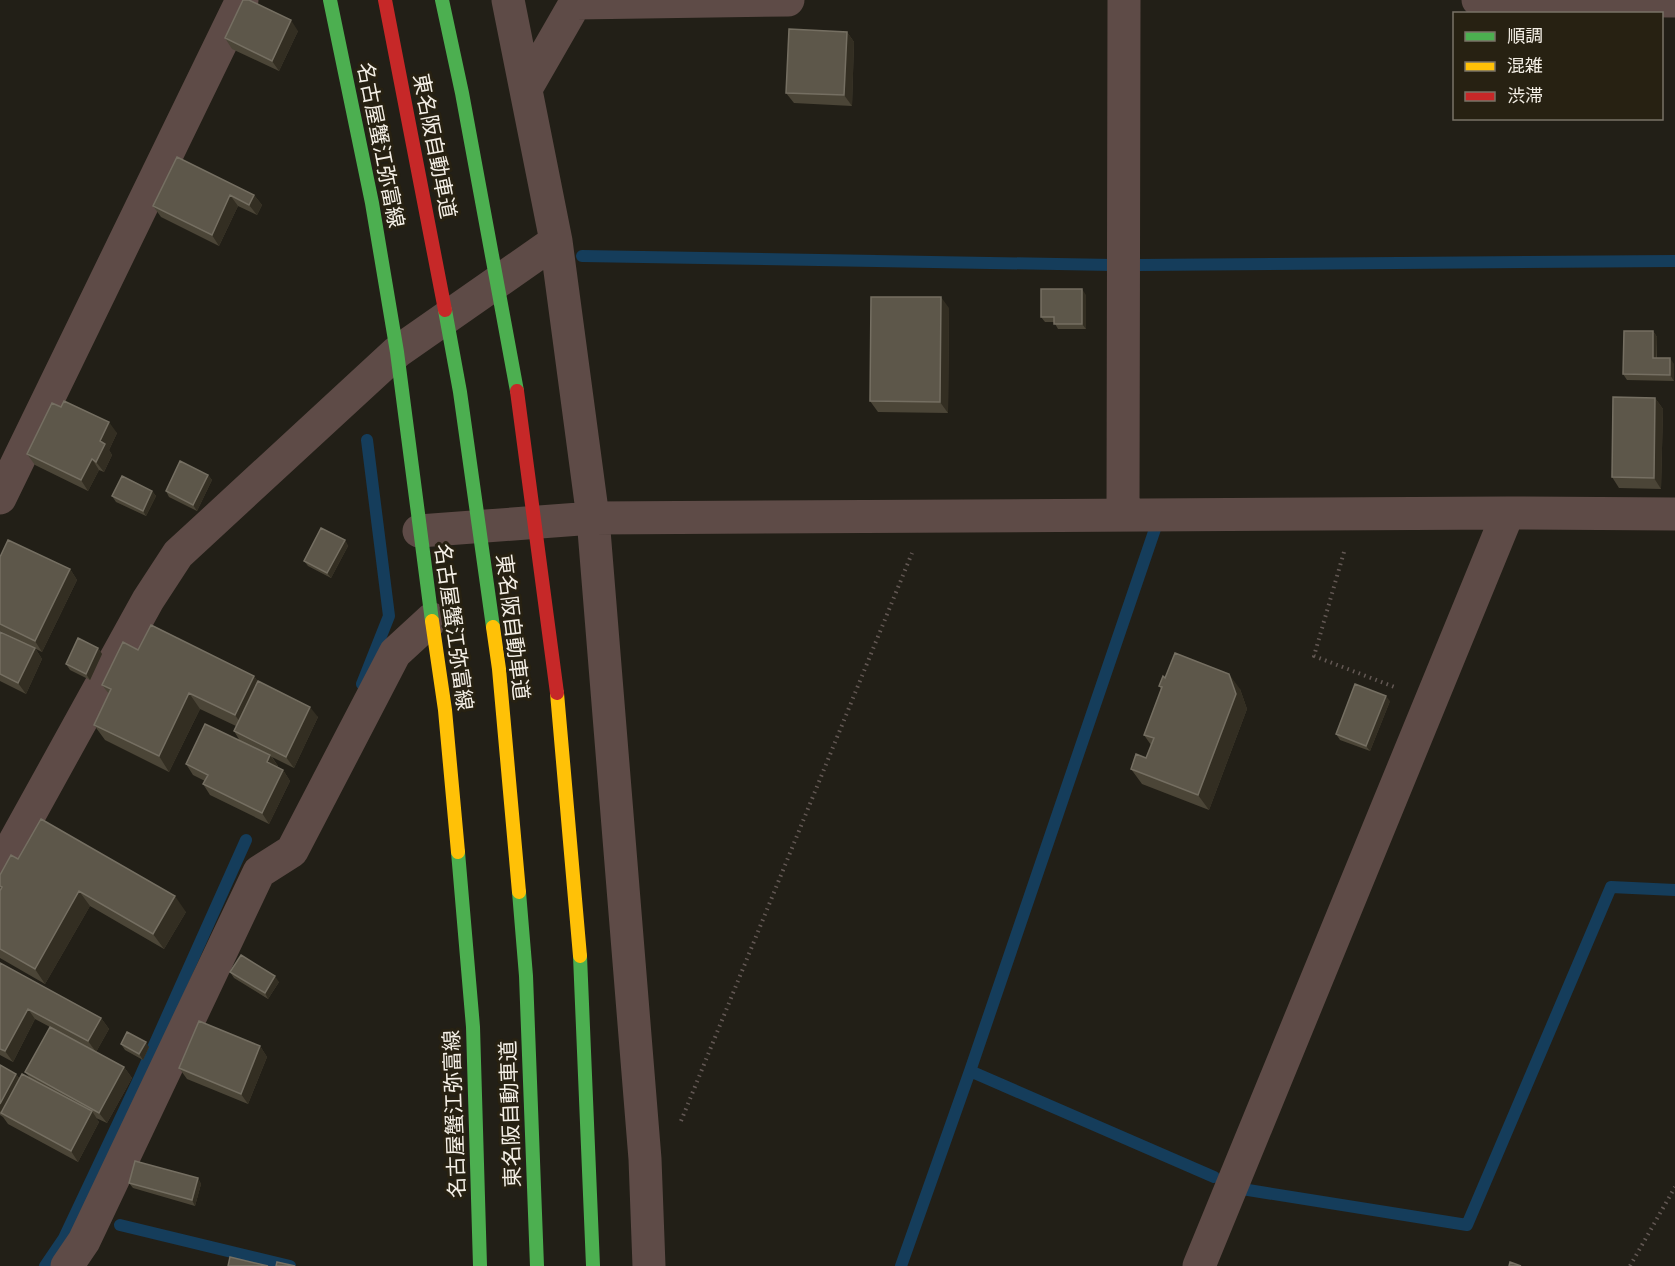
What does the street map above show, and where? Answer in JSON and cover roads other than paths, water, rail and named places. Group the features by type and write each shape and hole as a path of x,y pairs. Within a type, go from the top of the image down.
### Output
{"main road":[{"name":"名古屋蟹江弥富線","path":"330,0 372,203 397,352 419,531 445,710 473,1027 480,1266"},
{"name":"東名阪自動車道","path":"385,0 460,392 500,669 526,976 537,1266"},
{"name":"東名阪自動車道","path":"442,0 462,93 516,387 555,663 581,969 593,1266"}],"street":[{"path":"0,498 242,0"},
{"path":"508,0 556,241 593,518 645,1159 649,1266"},
{"path":"527,87 577,1 788,0"},
{"path":"1123,515 1124,0"},
{"path":"1478,0 1675,1"},
{"path":"0,868 12,820 178,554 397,352 556,241"},
{"path":"1199,1266 1508,513"},
{"path":"419,531 593,518 1675,514"},
{"path":"67,1266 84,1241 259,872 292,851 395,653 432,619"}],"waterway":[{"path":"582,256 1113,265"},
{"path":"1136,265 1675,261"},
{"path":"362,684 389,616 367,440"},
{"path":"901,1266 1155,529"},
{"path":"45,1266 64,1238 139,1079 246,840"},
{"path":"1242,1189 1467,1225 1611,887 1675,890"},
{"path":"970,1071 1214,1177"},
{"path":"120,1225 290,1266"}]}
